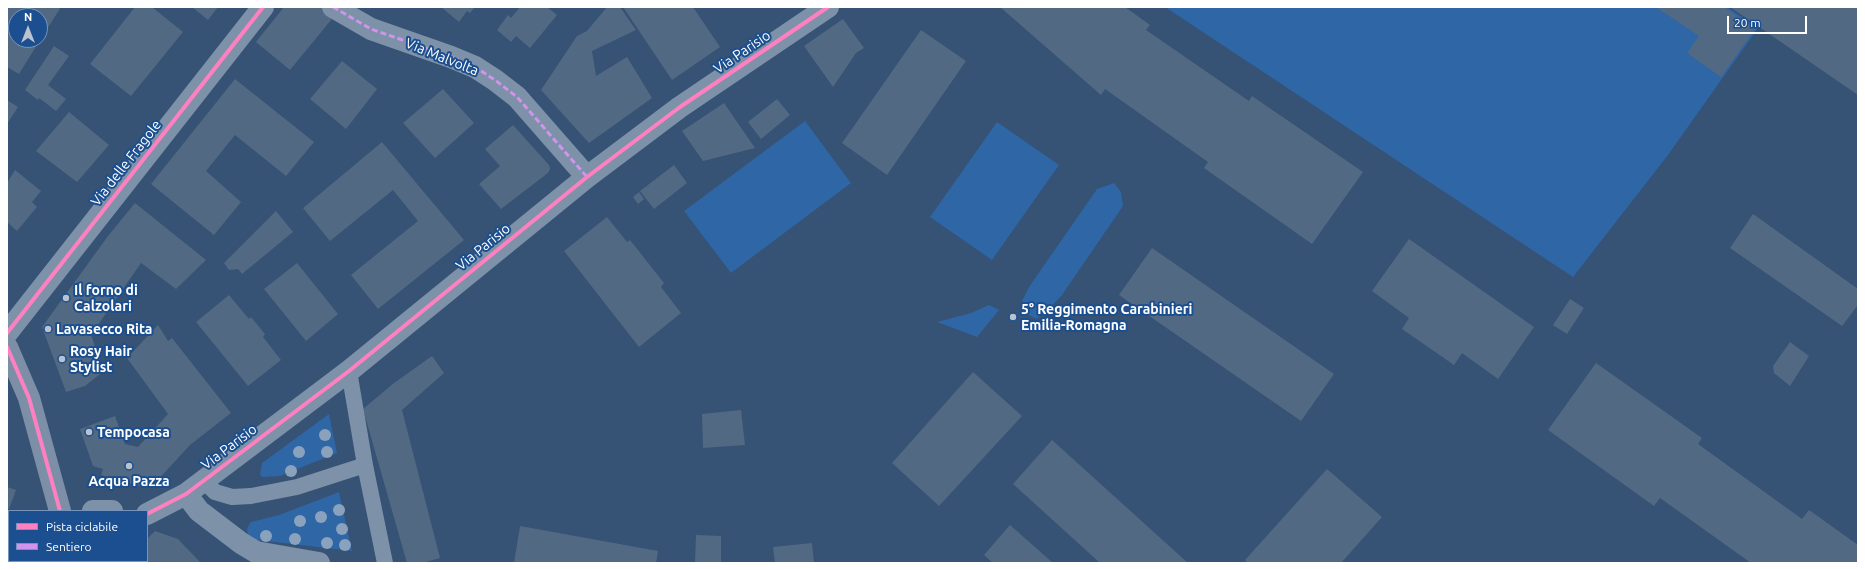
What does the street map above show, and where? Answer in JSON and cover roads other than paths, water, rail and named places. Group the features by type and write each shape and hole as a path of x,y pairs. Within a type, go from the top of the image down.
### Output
{"main road":[{"path":"7,347 29,398 60,510"}],"street":[{"name":"Via delle Fragole","path":"7,333 263,7"},
{"name":"Via Malvolta","path":"333,7 371,29 463,62 475,67 495,80 516,97 587,177"},
{"name":"Via Parisio","path":"148,511 186,494 349,371 587,177 680,107 828,7"},
{"path":"186,494 199,511 241,544 256,552 319,563"}],"lane":[{"path":"349,371 365,465 385,563"},
{"path":"203,480 215,492 232,497 251,496 297,487 365,465"}],"place":[{"name":"Il forno di Calzolari","path":"66,298"},
{"name":"5° Reggimento Carabinieri Emilia-Romagna","path":"1013,317"},
{"name":"Lavasecco Rita","path":"48,329"},
{"name":"Rosy Hair Stylist","path":"62,359"},
{"name":"Tempocasa","path":"89,432"},
{"name":"Acqua Pazza","path":"129,466"}]}
